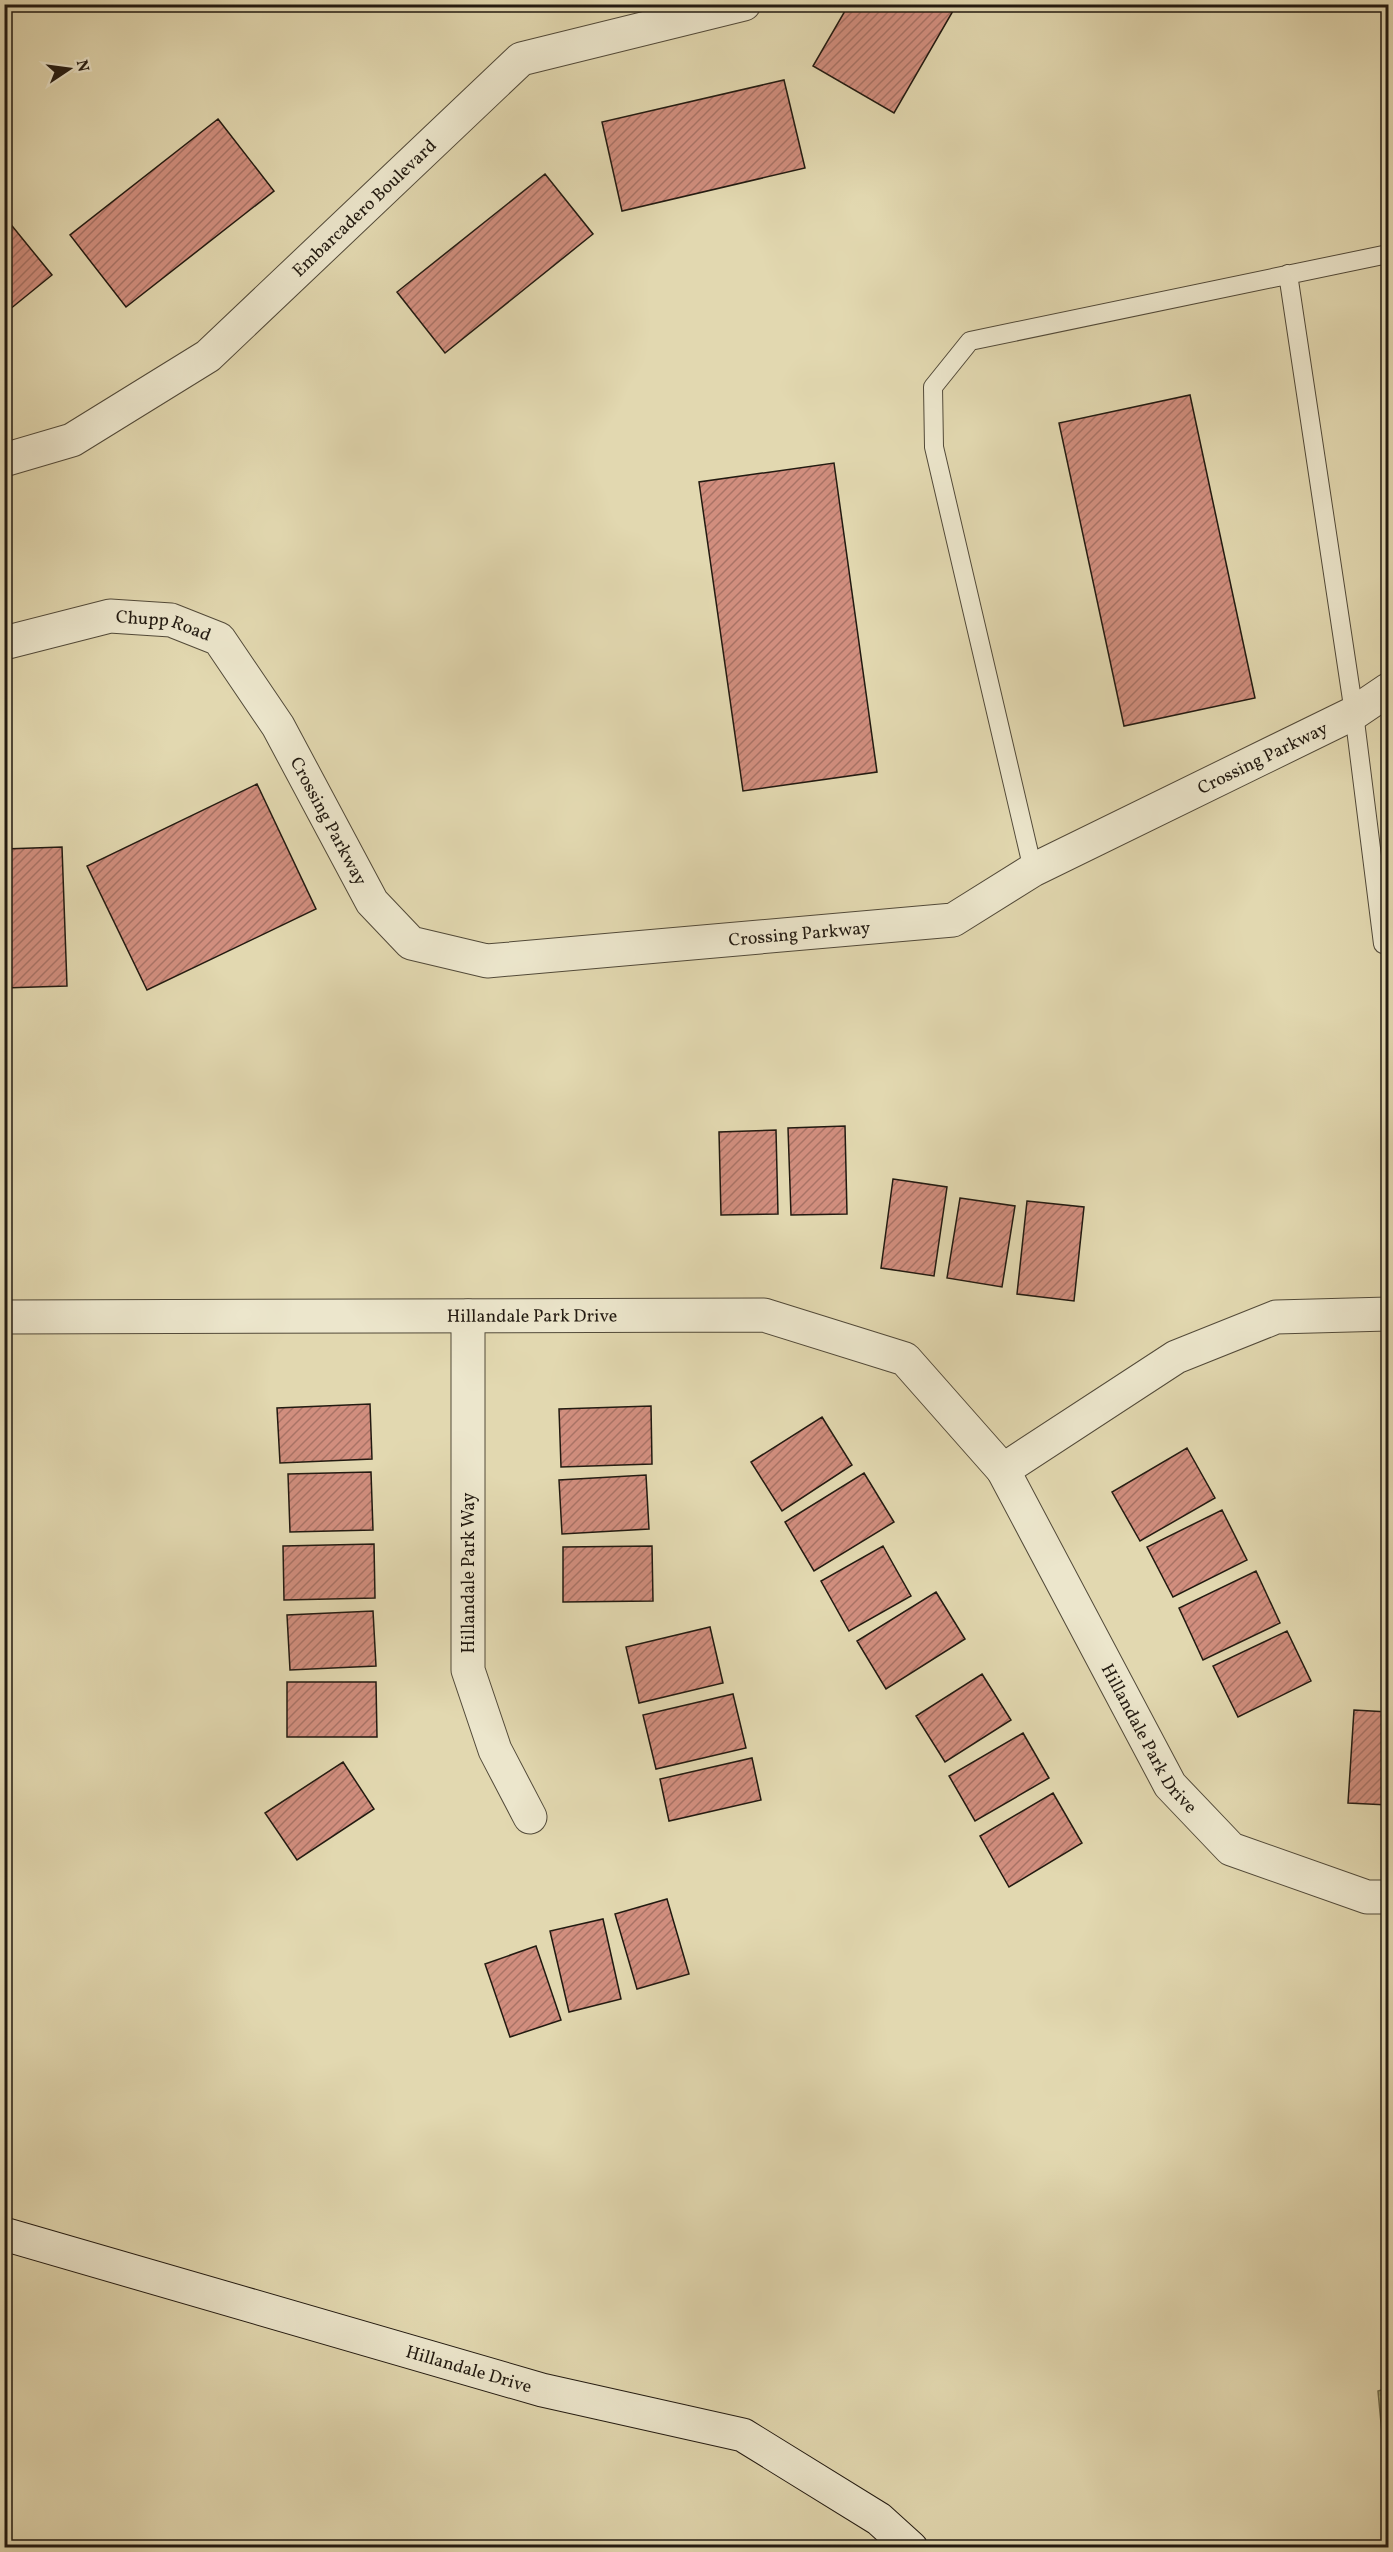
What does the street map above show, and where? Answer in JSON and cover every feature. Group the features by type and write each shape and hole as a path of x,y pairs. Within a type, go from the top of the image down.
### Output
{"street":[{"name":"Embarcadero Boulevard","path":"4,460 72,440 208,356 521,59 744,4"},
{"name":"Chupp Road","path":"4,644 110,616 171,620 219,639 278,726"},
{"name":"Crossing Parkway","path":"278,726 372,902 411,944 487,960 953,920 1033,870 1354,713 1389,690"},
{"path":"1003,1470 1187,1352 1276,1317 1389,1314"},
{"name":"Hillandale Park Way","path":"468,1316 468,1670 495,1750 530,1817"},
{"name":"Hillandale Park Drive","path":"4,1317 765,1316 905,1359 1003,1470 1170,1785 1231,1849 1367,1897 1389,1897"},
{"name":"Hillandale Drive","path":"4,2234 542,2390 743,2435 879,2519 911,2547"}],"lane":[{"path":"1033,870 934,447 933,387 970,341 1389,254"},
{"path":"1288,274 1354,713 1383,944"}],"green space":[{"path":"1388,2388 1388,2497 1378,2391"}],"building":[{"path":"849,4 957,4 894,113 813,66"},
{"path":"784,80 805,168 622,211 602,122"},
{"path":"218,119 274,191 126,307 70,235"},
{"path":"545,174 593,234 445,353 397,292"},
{"path":"4,216 52,275 4,314"},
{"path":"1190,395 1255,698 1124,726 1059,423"},
{"path":"834,463 877,772 743,791 699,482"},
{"path":"257,784 316,909 147,990 87,866"},
{"path":"62,847 67,986 4,988 4,849"},
{"path":"845,1126 847,1214 791,1215 788,1128"},
{"path":"776,1130 778,1214 721,1215 719,1132"},
{"path":"893,1179 947,1187 934,1276 881,1268"},
{"path":"960,1198 1015,1206 1002,1287 947,1278"},
{"path":"1027,1201 1084,1207 1074,1301 1017,1294"},
{"path":"370,1404 372,1459 280,1463 277,1408"},
{"path":"651,1406 652,1464 561,1467 559,1409"},
{"path":"822,1417 852,1465 782,1511 751,1462"},
{"path":"1187,1448 1215,1498 1140,1541 1112,1492"},
{"path":"371,1472 373,1530 290,1532 288,1474"},
{"path":"864,1473 894,1522 814,1571 785,1522"},
{"path":"646,1475 649,1529 562,1534 559,1480"},
{"path":"1222,1510 1247,1560 1173,1597 1147,1547"},
{"path":"374,1544 375,1598 284,1600 283,1546"},
{"path":"652,1546 653,1601 563,1602 563,1547"},
{"path":"883,1546 911,1596 849,1631 821,1581"},
{"path":"1256,1571 1280,1623 1203,1660 1179,1608"},
{"path":"936,1592 965,1639 886,1689 857,1641"},
{"path":"373,1611 376,1666 290,1670 287,1615"},
{"path":"710,1627 723,1683 639,1703 626,1647"},
{"path":"1287,1631 1311,1681 1238,1717 1213,1666"},
{"path":"982,1674 1011,1720 945,1762 916,1716"},
{"path":"287,1682 376,1682 377,1737 287,1737"},
{"path":"733,1694 746,1748 656,1769 643,1715"},
{"path":"1354,1710 1388,1712 1388,1805 1348,1803"},
{"path":"1023,1733 1049,1778 975,1821 949,1776"},
{"path":"752,1758 761,1800 669,1821 660,1779"},
{"path":"343,1762 374,1809 297,1860 265,1813"},
{"path":"1053,1793 1082,1843 1009,1887 980,1836"},
{"path":"667,1899 689,1974 637,1989 615,1914"},
{"path":"603,1919 621,1999 569,2012 550,1931"},
{"path":"536,1946 561,2020 510,2037 485,1964"}]}
